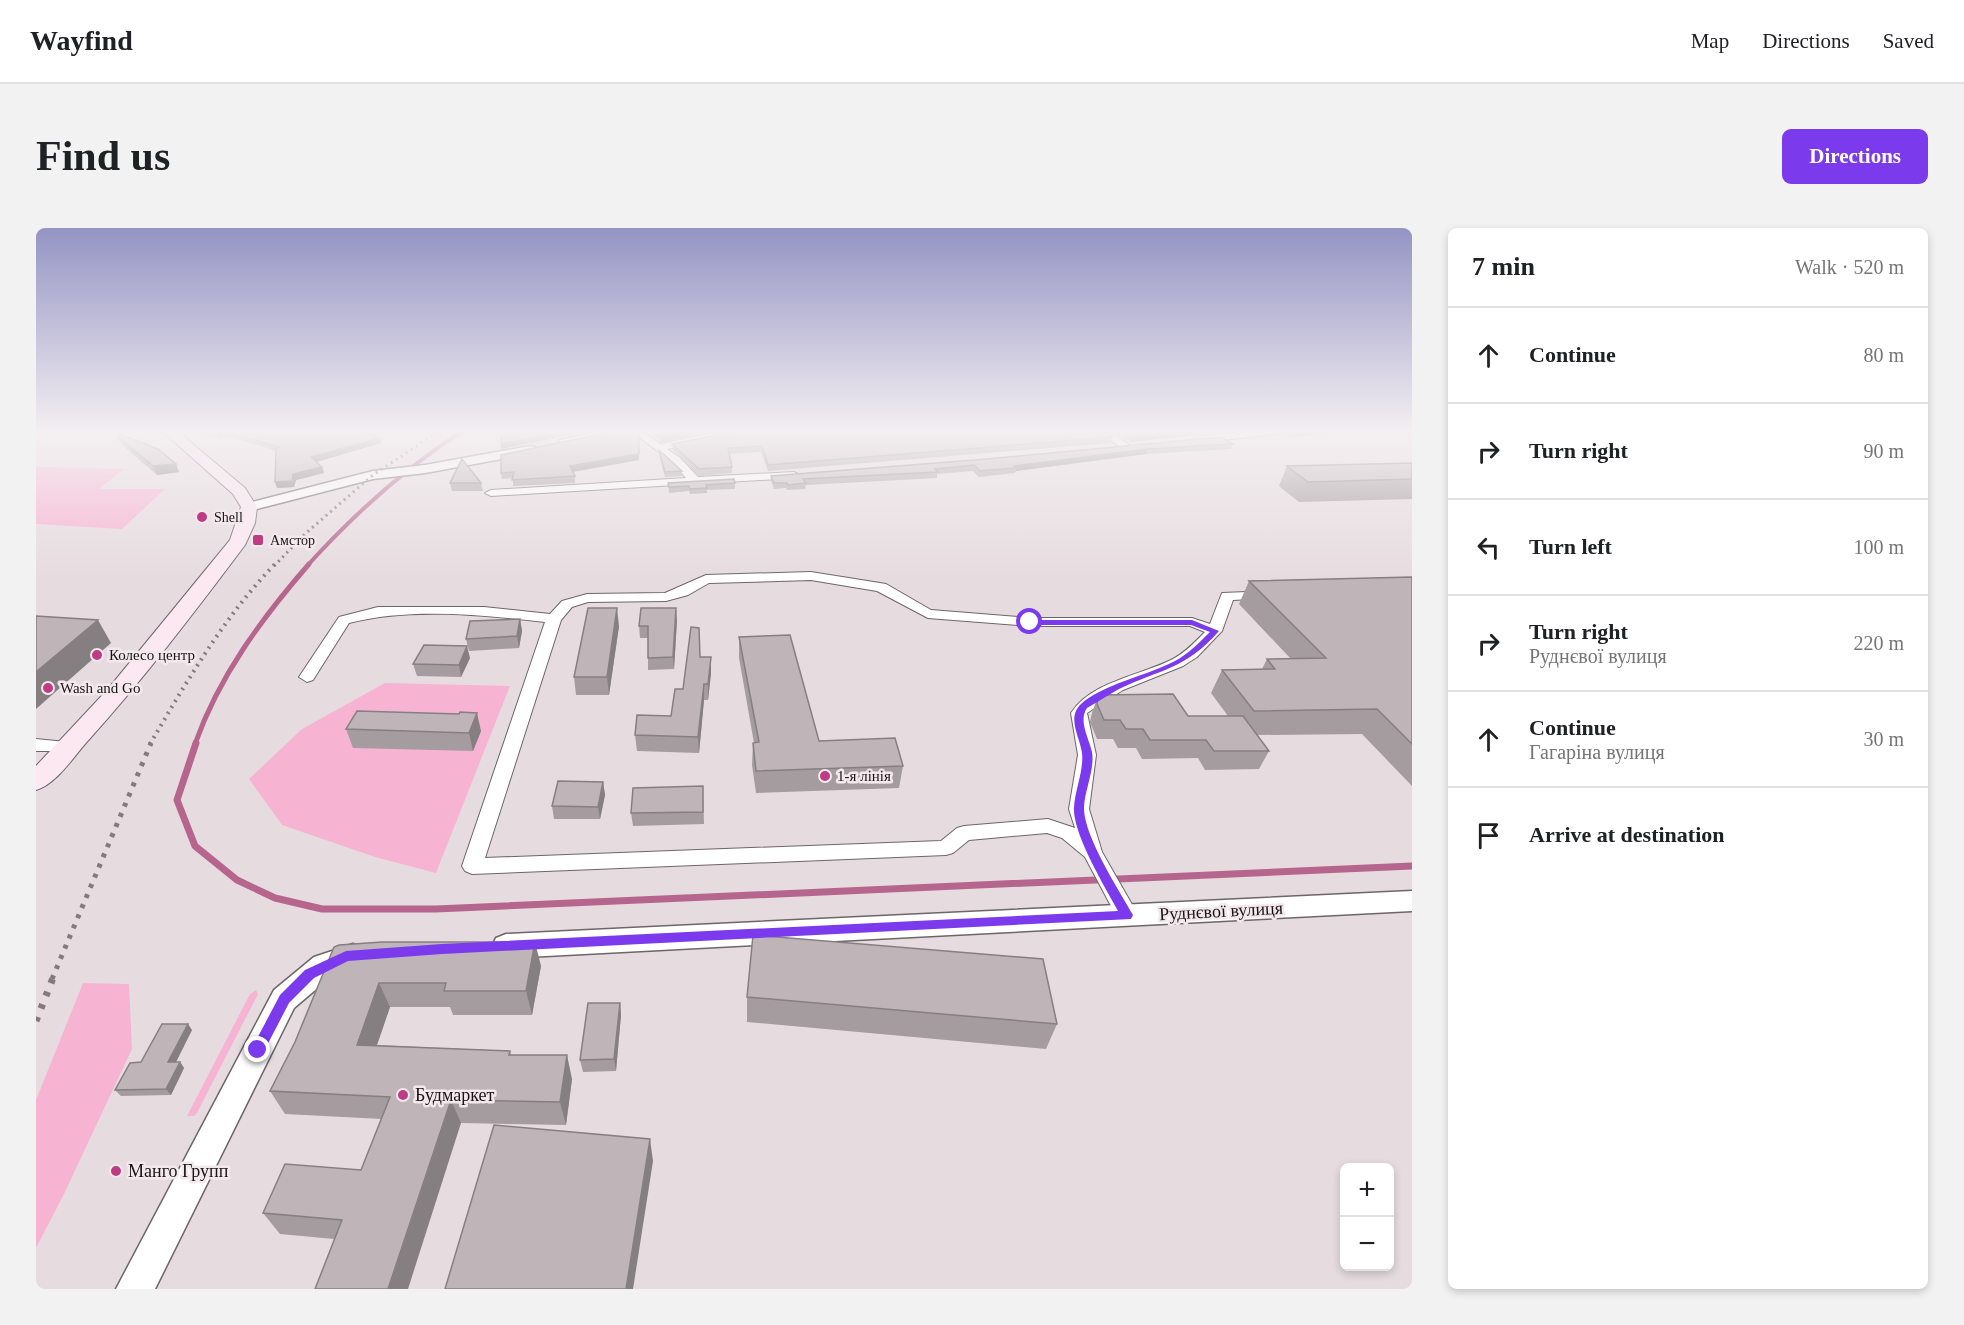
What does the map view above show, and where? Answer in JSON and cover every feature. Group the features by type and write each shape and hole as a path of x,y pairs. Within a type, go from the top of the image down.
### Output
{"main road":[{"path":"36,781 70,747 145,662 239,541 249,507 239,491 226,480"}],"street":[{"path":"249,507 360,480"},
{"path":"490,493 730,480"},
{"path":"1092,852 1069,833 1048,826 964,833 946,848 472,866 554,619 567,604 587,598 666,597 683,592 706,579 811,576 880,587 928,614 1030,622 1192,622 1215,631"},
{"path":"1127,915 1092,852 1079,809 1087,755 1079,713 1084,706 1117,687 1177,663 1192,654 1215,631 1227,596 1285,594"},
{"path":"307,677 344,620 378,611 484,611 554,619"},
{"path":"36,745 70,747"},
{"name":"Руднєвої вулиця","path":"478,948 1412,901"},
{"path":"135,1289 284,999 310,974 346,956 378,954"}],"shaded area":[{"path":"36,480 111,480 99,489 165,489 122,529 36,524"},
{"path":"385,683 510,686 436,873 375,857 282,825 249,779 302,729"},
{"path":"83,983 129,984 132,1049 36,1248 36,1100"},
{"path":"256,990 258,994 197,1113 194,1116 187,1116 250,994"}],"building":[{"path":"275,480 292,480 292,481 275,482"},
{"path":"452,480 478,480 481,483 450,483"},
{"path":"734,480 735,483 706,485 707,488 690,489 689,486 669,487 668,483"},
{"path":"773,480 803,480 806,483 788,485 787,483 774,483"},
{"path":"1305,480 1394,480 1308,482"},
{"path":"1412,577 1412,744 1377,709 1254,711 1222,670 1275,669 1267,659 1326,658 1249,581"},
{"path":"588,608 617,608 607,677 574,677"},
{"path":"641,608 676,608 673,657 648,658 648,626 639,626"},
{"path":"36,616 98,620 36,672"},
{"path":"520,619 517,636 466,639 470,621"},
{"path":"691,627 699,628 700,657 711,657 708,684 704,684 698,737 635,735 637,715 671,716 675,689 683,689"},
{"path":"790,635 819,741 895,738 903,766 756,771 753,743 759,742 739,637"},
{"path":"424,645 467,646 459,665 413,664"},
{"path":"1173,694 1188,716 1243,716 1269,751 1214,751 1206,740 1150,740 1143,729 1126,729 1120,720 1104,720 1097,704 1098,695"},
{"path":"357,711 477,713 469,733 346,729"},
{"path":"558,781 603,782 598,807 552,806"},
{"path":"703,786 703,812 631,813 633,788"},
{"path":"753,935 1043,959 1057,1024 747,997"},
{"path":"382,942 535,942 526,991 444,991 446,983 379,983 357,1045 510,1051 509,1055 567,1055 560,1102 451,1100 388,1289 315,1289 342,1220 263,1213 285,1164 361,1170 390,1097 270,1091 295,1042 334,947"},
{"path":"588,1003 620,1003 614,1059 580,1060"},
{"path":"162,1024 188,1024 168,1062 180,1062 166,1089 115,1090 130,1063 141,1062"},
{"path":"494,1125 650,1139 626,1289 445,1289"}],"waterway":[{"path":"307,566 343,528 397,480"},
{"path":"195,744 229,671 275,605 309,564"},
{"path":"196,743 177,800 195,846 237,880 275,898 322,909 436,909 1412,866"}],"railway":[{"path":"274,566 306,533 368,480"},
{"path":"150,744 192,673 223,628 275,564"},
{"path":"52,979 151,743"},
{"path":"36,1021 53,978"}],"place":[{"name":"Shell","path":"202,517"},
{"name":"Амстор","path":"258,540"},
{"name":"Колесо центр","path":"97,655"},
{"name":"Wash and Go","path":"48,688"},
{"name":"1-я лінія","path":"825,776"},
{"name":"Будмаркет","path":"403,1095"},
{"name":"Манго Групп","path":"116,1171"}],"route":[{"path":"258,1050 284,999 310,974 346,956 442,949 1127,915 1092,852 1079,809 1087,755 1079,713 1084,706 1117,687 1177,663 1192,654 1215,631 1192,622 1030,622"}]}
